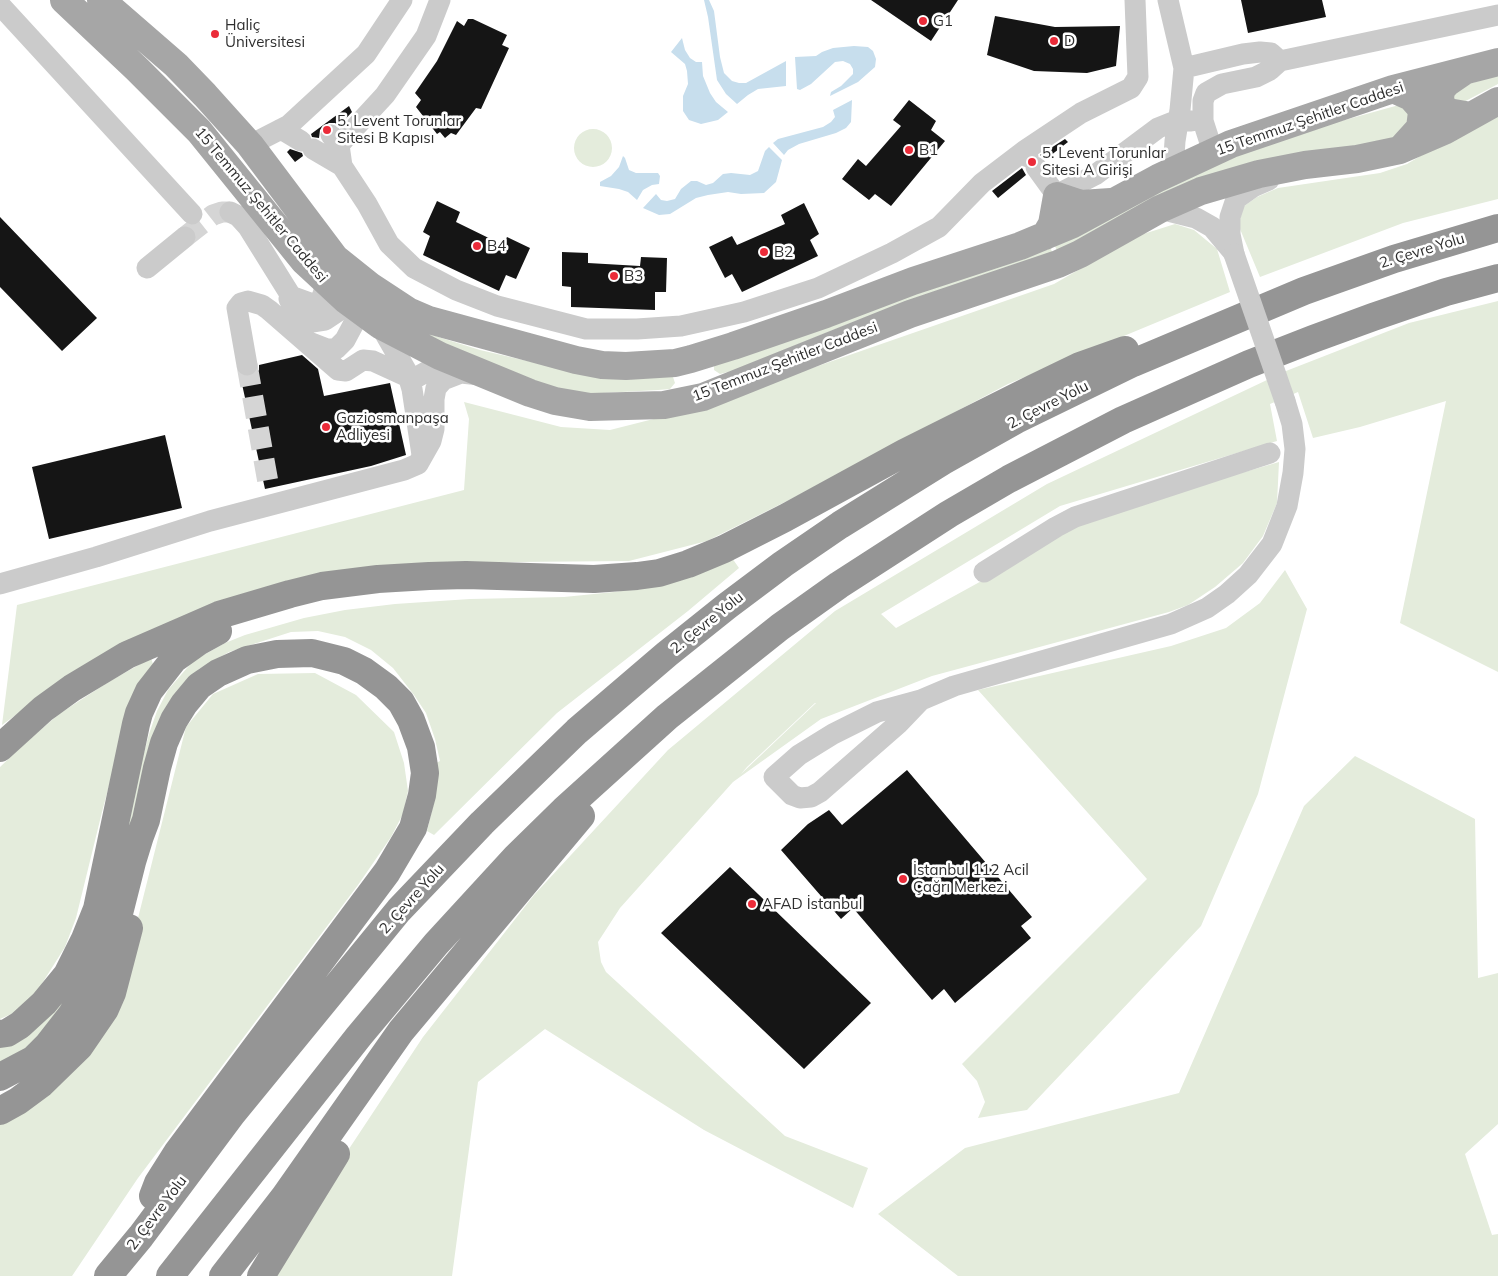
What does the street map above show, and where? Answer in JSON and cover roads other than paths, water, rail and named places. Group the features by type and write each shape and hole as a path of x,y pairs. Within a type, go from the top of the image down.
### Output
{"highway":[{"name":"2. Çevre Yolu","path":"108,1276 141,1236 232,1114 399,910 529,777 623,691 727,606 783,564 908,482 1016,420 1133,363 1304,291 1442,244 1498,228"},
{"path":"170,1276 303,1105 436,944 516,857 557,816 667,717 780,627 839,585 949,514 1018,474 1123,420 1250,364 1373,316 1446,292 1498,278"},
{"path":"0,748 43,709 72,688 127,655 157,640 219,615 322,586 364,581 457,575 594,579 659,573 688,564 724,549 913,448 1080,366 1152,340 1204,332"},
{"path":"0,1034 20,1025 32,1016 56,991 77,957 97,909 139,713 149,691 163,672 187,648 235,623 364,581"},
{"path":"0,1077 34,1059 47,1046 68,1020 92,979 115,929 132,862 146,820 164,743 174,720 199,686 218,673 246,660 277,654 312,653 344,661 364,671 386,687 401,702 411,720 421,747 424,774 422,795 413,828 382,878 177,1153 158,1183 148,1206 141,1236"},
{"path":"223,1276 285,1196 401,1031 565,834 645,746 667,717"},
{"path":"0,1111 41,1084 62,1065 79,1047 108,1001 123,956 136,898 147,835 146,820"},
{"path":"261,1276 326,1168 408,1045 445,978"}],"main road":[{"name":"15 Temmuz Şehitler Caddesi","path":"64,0 137,68 199,131 304,261 324,281 362,312 422,348 538,396 571,404 610,407 664,405 703,397 894,320 1058,264 1080,254 1160,209 1201,191 1259,174 1305,165 1357,159 1400,150 1444,131 1498,101"},
{"name":"15 Temmuz Şehitler Caddesi","path":"101,0 176,65 250,145 335,258 370,286 408,311 429,320 576,360 602,365 626,366 674,363 711,353 1045,236 1073,224 1173,171 1231,144 1393,89 1498,62"},
{"path":"1465,71 1447,83 1441,90 1440,98 1442,107 1448,112 1471,116"},
{"path":"1393,89 1411,97 1422,112 1420,128 1400,150"},
{"path":"1045,236 1052,224 1057,195 1081,204 1117,201"},
{"path":"711,353 707,358 705,371 709,378 718,384 729,387"},
{"path":"662,364 682,375 684,384 681,392 675,399 664,405"}],"street":[{"path":"250,145 281,129 308,108 366,54 402,0"},
{"path":"331,135 385,95 426,36 440,0"},
{"path":"308,108 331,135 342,166 367,204 389,244 414,268 456,290 497,306 586,329 637,329 681,326 718,319 818,288 892,253 939,227 982,183 1029,158 1081,113 1131,88 1138,77 1136,0"},
{"path":"1168,0 1184,68 1173,171"},
{"path":"0,5 192,214"},
{"path":"1213,152 1203,121 1203,101 1206,93 1222,84 1256,77 1270,70 1280,61 1498,15"},
{"path":"1184,68 1243,54 1260,52 1271,53 1280,61"},
{"path":"1029,158 1057,195 1095,175 1158,128 1178,120 1203,121"},
{"path":"281,129 342,166"},
{"path":"921,700 899,723 820,792 811,797 800,798 792,795 774,777 799,755 833,734 877,712 921,700 954,686 1171,624 1207,608 1228,594 1248,575 1272,544 1287,506 1293,473 1295,449 1292,424 1234,254 1230,234 1230,217 1236,199 1253,187 1305,165"},
{"path":"1160,209 1196,218 1212,228 1234,254"},
{"path":"230,212 238,216 248,227 291,296 313,304 321,300 324,291 324,281"},
{"path":"147,268 185,237"},
{"path":"283,285 297,315 303,320 312,322 325,320 337,312 362,312"},
{"path":"247,365 237,308 241,303 248,302 262,305 306,340 338,370 346,371 363,360 373,361 408,377 417,377 442,364 454,362"},
{"path":"306,340 327,349 336,349 345,340 362,312"},
{"path":"362,312 408,377 412,389 422,455"},
{"path":"0,584 96,557 210,521 271,496 404,470 418,464 431,441 434,430 436,388 443,380 461,373 485,375"},
{"path":"984,572 1056,526 1075,517 1270,453"}],"water":[{"path":"704,0 709,0 714,11 724,73 732,81 746,83 786,61 786,86 758,89 737,104 726,94 717,80"},
{"path":"682,38 685,50 690,58 696,62 702,62 703,76 710,93 716,102 728,112 718,120 701,124 689,120 683,111 683,96 688,84 687,71 685,64 671,52"},
{"path":"868,47 873,51 876,59 875,67 858,82 830,96 831,92 841,86 853,74 850,64 843,61 835,62 811,84 800,90 797,89 795,57 816,56 833,48"},
{"path":"852,100 851,122 846,128 836,133 799,144 788,150 784,155 773,143 778,139 823,127 835,117 833,110"},
{"path":"769,147 782,160 776,182 764,193 741,194 728,192 708,195 696,198 670,214 659,215 643,208 656,194 661,200 675,199 681,189 691,181 697,181 706,185 713,183 723,174 750,175 758,171 765,151"},
{"path":"623,156 629,170 636,173 658,173 660,176 659,184 652,185 643,190 637,200 628,192 600,186 600,182 611,176 619,167"}],"tunnel":[{"path":"185,237 213,215 230,212"},
{"path":"247,365 269,488"}],"place":[{"name":"G1","path":"923,21"},
{"name":"Haliç Üniversitesi","path":"215,34"},
{"name":"D","path":"1054,41"},
{"name":"5. Levent Torunlar Sitesi B Kapısı","path":"327,130"},
{"name":"B1","path":"909,150"},
{"name":"5. Levent Torunlar Sitesi A Girişi","path":"1032,162"},
{"name":"B4","path":"477,246"},
{"name":"B2","path":"764,252"},
{"name":"B3","path":"614,276"},
{"name":"Gaziosmanpaşa Adliyesi","path":"326,427"},
{"name":"İstanbul 112 Acil Çağrı Merkezi","path":"903,879"},
{"name":"AFAD İstanbul","path":"752,904"}]}
